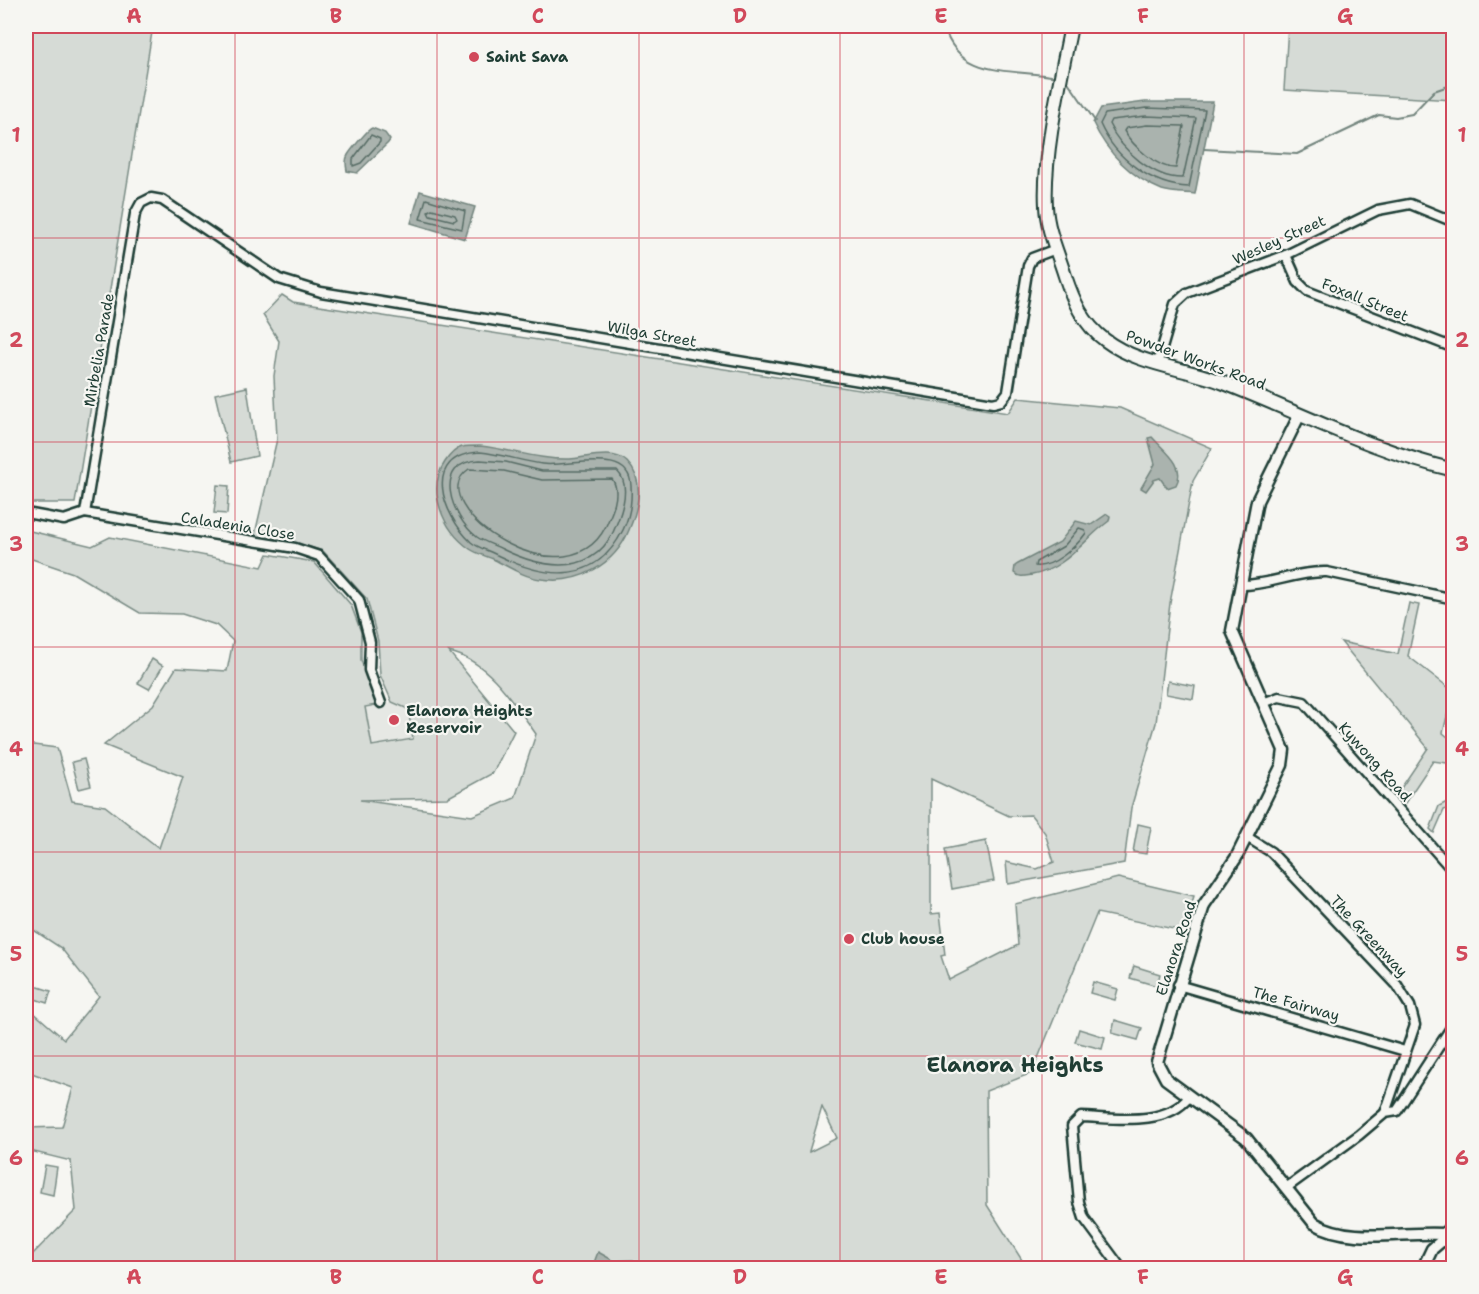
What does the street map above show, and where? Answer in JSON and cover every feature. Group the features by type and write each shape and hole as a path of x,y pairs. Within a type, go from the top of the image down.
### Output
{"main road":[{"name":"Powder Works Road","path":"1071,26 1047,174 1046,204 1056,249 1074,303 1091,327 1118,348 1224,383 1299,416 1406,458 1454,470"}],"street":[{"name":"Wilga Street","path":"151,198 162,200 279,279 321,292 993,403 1001,401 1008,392 1028,266 1032,258 1056,249"},
{"name":"Mirbelia Parade","path":"85,513 135,214 141,203 151,198"},
{"name":"Wesley Street","path":"1158,362 1179,298 1286,255 1378,210 1415,205 1454,222"},
{"name":"Foxall Street","path":"1286,255 1298,282 1307,291 1454,348"},
{"name":"Elanora Road","path":"1299,416 1257,501 1232,631 1284,750 1282,765 1247,837 1204,905 1157,1062 1166,1079 1246,1138 1314,1223 1324,1230 1351,1234 1450,1231"},
{"name":"Caladenia Close","path":"26,513 64,520 85,513 295,548 319,556 359,600 370,642 369,670 381,703"},
{"path":"1242,585 1263,585 1308,571 1327,572 1454,599"},
{"name":"Kywong Road","path":"1263,703 1279,697 1304,702 1454,872"},
{"name":"The Greenway","path":"1247,837 1271,852 1397,985 1410,1006 1415,1025 1385,1113"},
{"name":"The Fairway","path":"1178,986 1406,1052"},
{"path":"1286,1188 1359,1135 1385,1113 1396,1111 1454,1023"},
{"path":"1121,1269 1084,1218 1079,1202 1072,1126 1081,1118 1134,1119 1157,1116 1174,1110 1189,1097"},
{"path":"1425,1264 1436,1244 1450,1231"},
{"path":"1418,1233 1424,1240 1425,1264"}],"shaded area":[{"path":"26,26 153,26 75,503 26,503"},
{"path":"1288,26 1453,26 1453,100 1284,90"},
{"path":"282,295 293,302 1008,413 1018,398 1120,408 1212,448 1193,481 1170,603 1156,723 1131,808 1124,863 1008,884 1006,862 1037,869 1054,862 1045,833 1031,815 1009,816 931,779 931,914 940,913 945,955 941,956 949,980 1018,945 1015,904 1118,878 1194,896 1183,931 1097,913 1032,1073 986,1091 987,1205 1027,1268 26,1268 26,1261 76,1210 71,1161 26,1150 26,1128 62,1127 73,1088 26,1071 26,1011 33,1012 64,1039 99,996 61,948 26,925 26,744 57,748 72,801 105,806 159,848 183,777 104,745 153,705 176,668 227,671 233,641 216,625 182,614 140,613 73,573 26,557 26,530 92,546 110,537 262,567 268,554 314,562 351,605 361,632 361,660 376,705 365,707 372,746 413,739 408,709 392,702 380,675 378,641 367,599 323,551 299,544 254,538 277,439 274,376 279,341 263,315","holes":["449,652 463,657 488,673 499,684 536,734 515,798 472,816 360,800 447,798 493,773 514,731","822,1107 837,1138 809,1152 809,1151"]},
{"path":"247,387 257,456 231,462 215,394"},
{"path":"217,485 229,486 227,514 214,513"},
{"path":"1409,603 1419,605 1408,656 1453,691 1443,733 1453,741 1454,764 1433,761 1405,803 1397,794 1428,748 1341,642 1398,654"},
{"path":"152,659 163,666 149,689 138,683"},
{"path":"1168,681 1195,686 1193,699 1166,694"},
{"path":"392,702 408,709 414,739 372,747 365,706"},
{"path":"84,759 91,786 79,789 72,762"},
{"path":"1453,799 1453,805 1444,810 1434,833 1430,829 1439,806"},
{"path":"1138,824 1151,827 1146,854 1133,852"},
{"path":"986,841 994,881 952,889 945,849"},
{"path":"1134,966 1160,974 1157,986 1130,978"},
{"path":"1093,982 1118,989 1115,1000 1090,993"},
{"path":"26,983 51,991 47,1003 26,996"},
{"path":"1115,1020 1142,1028 1138,1040 1112,1033"},
{"path":"1079,1029 1105,1037 1102,1049 1075,1042"},
{"path":"45,1165 57,1167 53,1195 40,1192"}],"water":[{"path":"1145,102 1213,102 1195,194 1162,190 1141,179 1113,154 1093,123 1101,108"},
{"path":"372,128 385,133 390,140 357,173 347,171 348,155"},
{"path":"420,191 475,207 465,239 411,223"},
{"path":"1152,437 1176,464 1179,478 1176,485 1167,488 1160,478 1154,480 1146,491 1141,488 1155,464 1148,438"},
{"path":"480,446 558,459 607,455 627,462 636,477 637,504 629,530 615,553 594,570 568,579 555,580 529,576 470,549 460,541 445,521 437,497 437,485 445,462 452,453 462,447"},
{"path":"1107,514 1110,516 1109,521 1055,567 1027,576 1014,573 1015,566 1060,542 1076,521 1091,525"},
{"path":"598,1252 614,1261 633,1260 642,1268 592,1268"}],"waterway":[{"path":"938,26 944,27 951,44 962,56 975,64 1007,71 1057,77"},
{"path":"1066,79 1095,121"},
{"path":"1204,149 1297,154 1379,115 1396,117 1412,114 1434,91 1454,84"}],"place":[{"name":"Saint Sava","path":"474,57"},
{"name":"Elanora Heights Reservoir","path":"394,720"},
{"name":"Club house","path":"849,939"}],"district":[{"name":"Elanora Heights","path":"1015,1065"}]}
